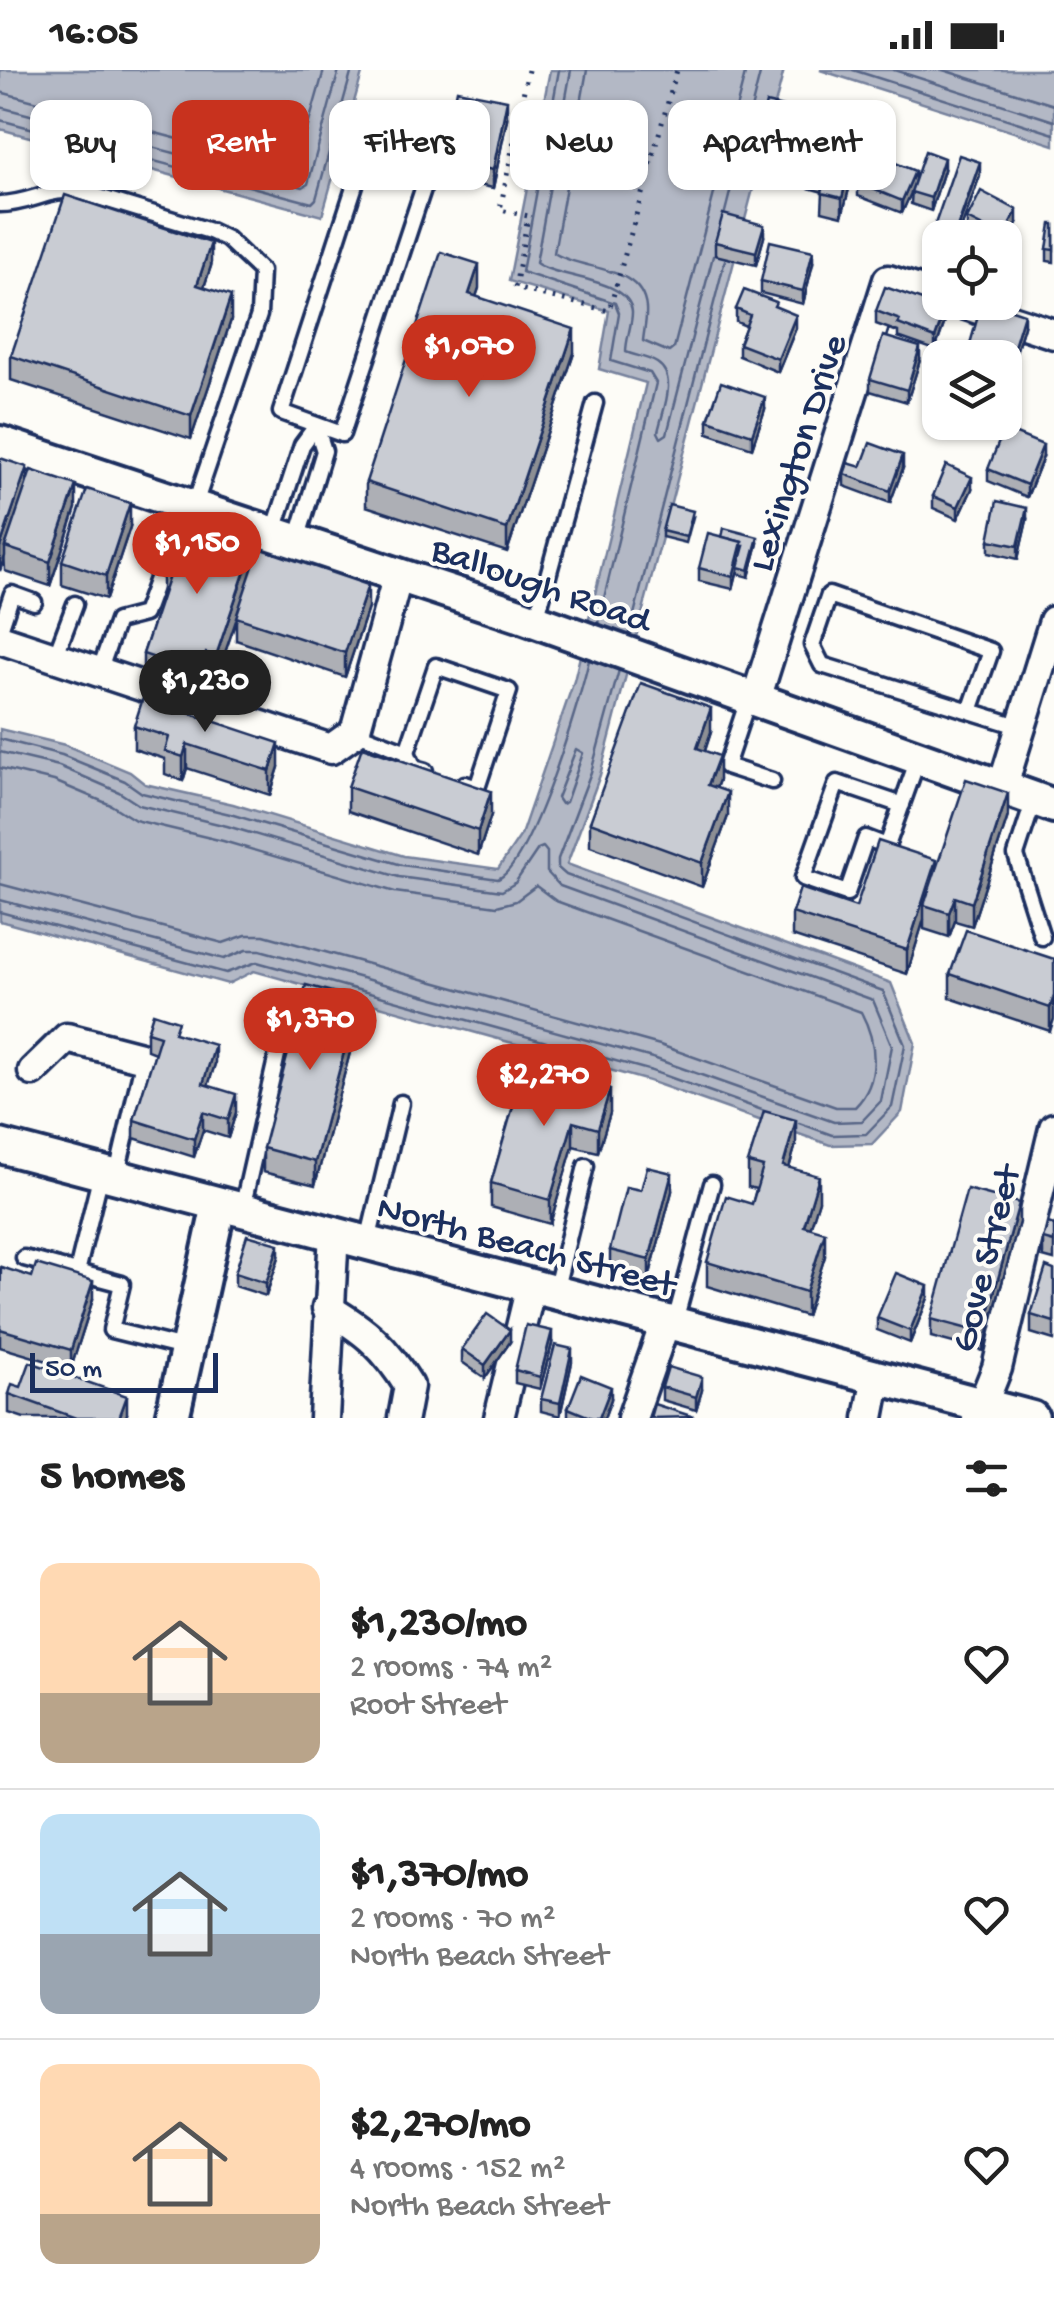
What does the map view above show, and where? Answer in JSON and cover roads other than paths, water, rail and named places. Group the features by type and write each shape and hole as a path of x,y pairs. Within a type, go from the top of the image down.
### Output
{"street":[{"name":"Lexington Drive","path":"753,698 888,280 922,291"},
{"path":"1012,320 1054,334"},
{"name":"Ballough Road","path":"0,443 536,622 1044,802"},
{"path":"0,639 331,750 354,732 398,575"},
{"path":"1002,788 1054,620"},
{"path":"33,1071 67,1038 144,1056"},
{"name":"Gove Street","path":"978,1410 997,1368 1054,1128"},
{"name":"North Beach Street","path":"0,1146 877,1376 978,1410 1032,1418"},
{"path":"172,1418 230,1208"},
{"path":"324,1418 334,1232"},
{"path":"499,1418 543,1290"},
{"path":"328,1308 367,1332 390,1356 409,1386 402,1418"},
{"path":"632,1418 669,1324"},
{"path":"869,1418 877,1376"}],"lane":[{"path":"404,141 430,168 342,434 316,426 281,412 366,151 404,141"},
{"path":"0,204 61,188 82,192 210,231 227,239 261,271 259,315 189,506 144,614 118,621 99,672"},
{"path":"536,622 595,403"},
{"path":"285,537 324,451 316,426"},
{"path":"285,537 302,445 316,426"},
{"path":"0,630 12,594 34,602"},
{"path":"970,711 990,651 829,595 812,644 822,665 1021,727"},
{"path":"55,658 75,604"},
{"path":"354,732 407,752 414,768 476,788 509,690 436,666 407,752"},
{"path":"753,698 726,766 772,781"},
{"path":"902,805 837,783 803,878 847,893 866,838 887,846 902,805 918,758"},
{"path":"1042,937 1016,855 1044,802"},
{"path":"230,1208 286,1015"},
{"path":"77,1272 144,1056"},
{"path":"368,1242 401,1103"},
{"path":"543,1290 586,1166"},
{"path":"669,1324 712,1184"},
{"path":"24,1258 122,1284 110,1330 188,1349"}],"water":[{"path":"0,70 363,70 355,100 329,100 329,190 322,216 226,190 309,190 309,100 172,100 172,175 152,170 152,100 30,100 30,137 0,129"},
{"path":"550,70 784,70 776,100 668,100 668,190 753,190 600,775 567,864 891,983 915,1043 902,1112 872,1144 830,1145 649,1081 254,971 228,984 0,921 0,729 65,745 130,772 145,784 233,804 404,856 498,869 521,835 574,681 646,383 599,369 609,311 509,281 527,190 648,190 648,100 544,100"},
{"path":"820,70 1054,70 1054,145"}]}
